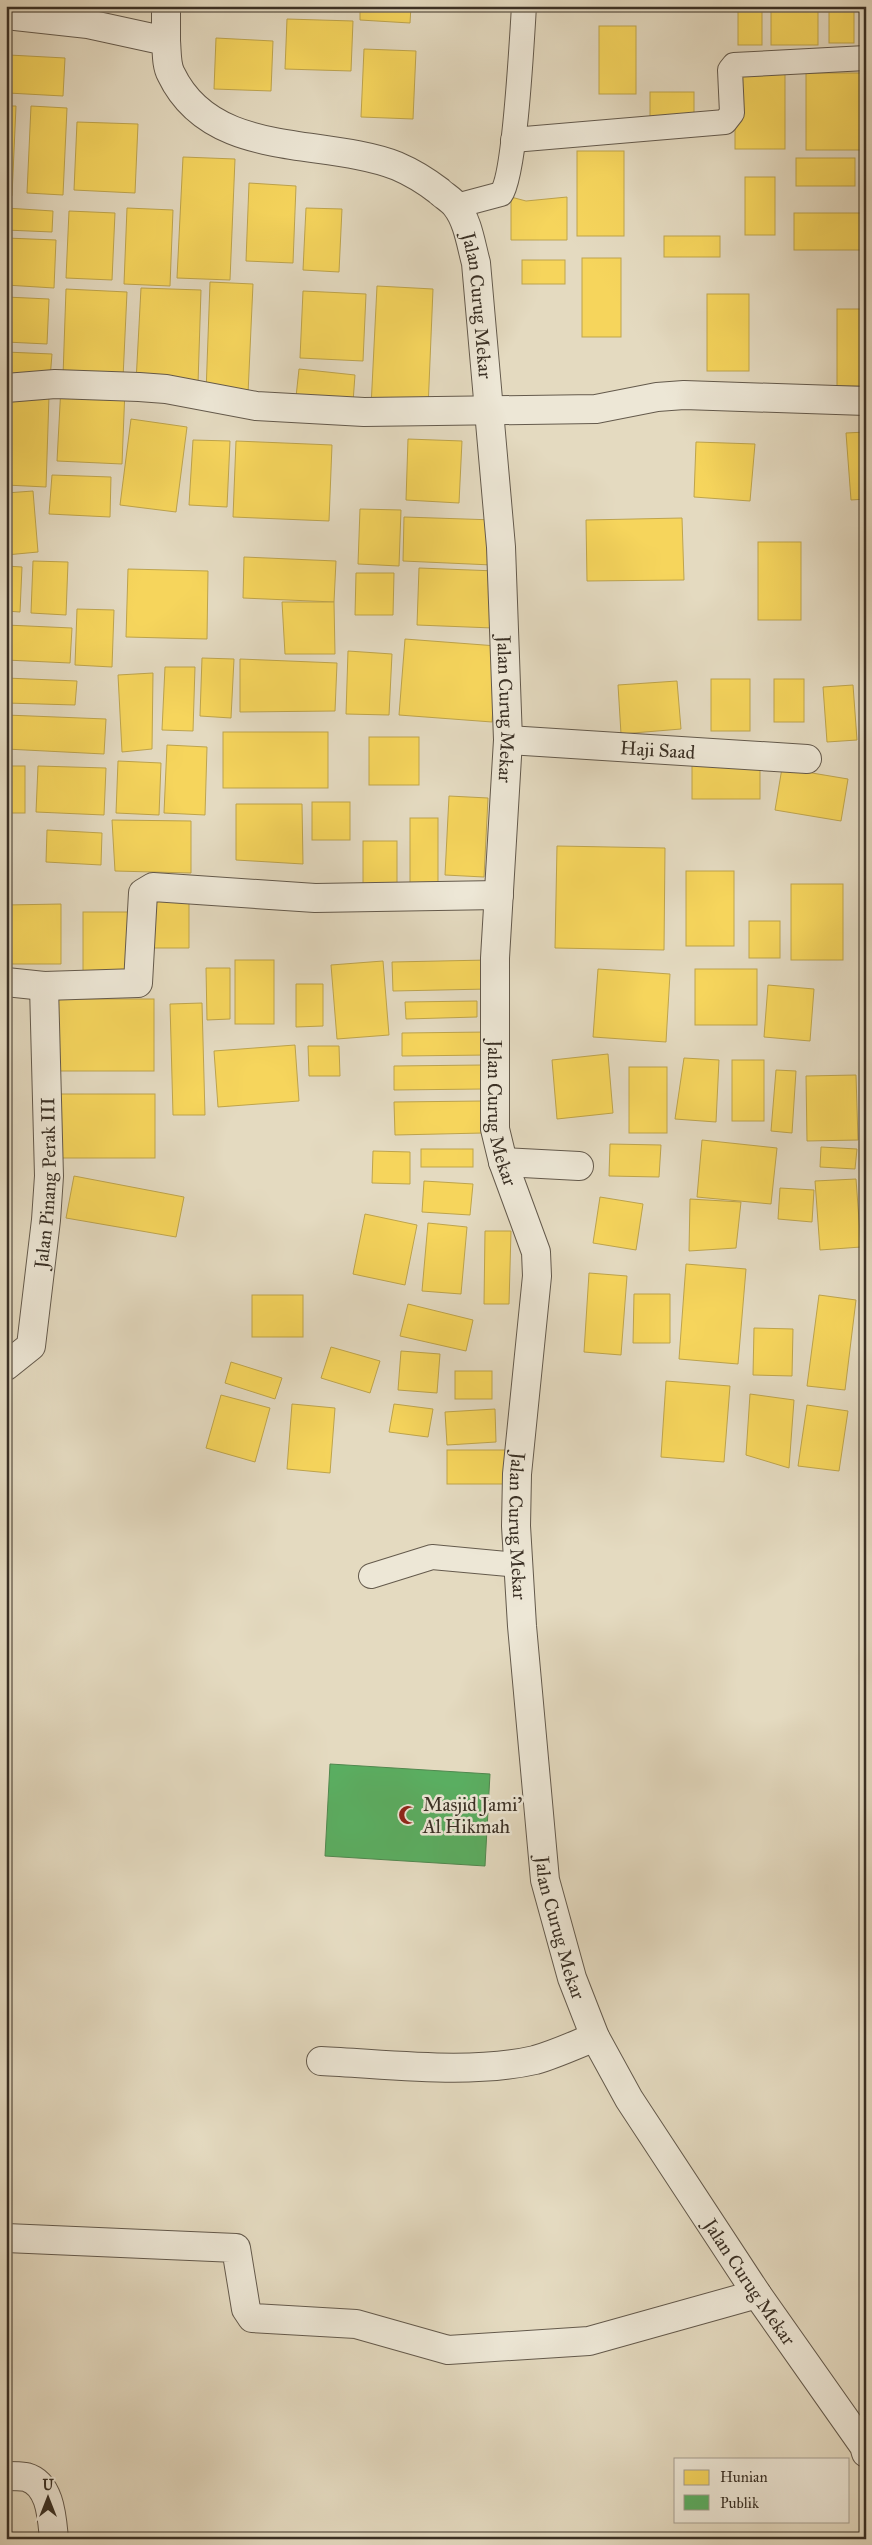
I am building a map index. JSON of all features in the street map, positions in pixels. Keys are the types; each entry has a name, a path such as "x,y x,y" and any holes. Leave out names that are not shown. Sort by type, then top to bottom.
{"street":[{"name":"Jalan Curug Mekar","path":"166,6 166,41 170,73 188,103 216,123 258,140 355,156 396,166 427,182 456,206 466,226 476,263 502,547 508,740 495,958 494,1128 503,1162 536,1252 537,1276 517,1474 518,1565 545,1880 572,1978 595,2037 629,2099 757,2294 864,2446 866,2452"},
{"path":"6,15 88,24 166,41"},
{"path":"6,388 55,384 139,386 166,389 256,406 317,411 596,409 656,397 684,395 866,401"},
{"name":"Haji Saad","path":"508,740 807,758"},
{"path":"6,982 44,986 138,983 143,894 153,886 315,898 499,895"},
{"name":"Jalan Pinang Perak III","path":"6,1366 31,1346 46,1220 49,1176 44,986"},
{"path":"503,1162 579,1166"},
{"path":"321,2061 468,2067 501,2065 534,2060 595,2037"},
{"path":"6,2238 233,2247 237,2250 246,2309 252,2318 356,2324 448,2350 589,2341 757,2294"},
{"path":"6,2476 28,2478 40,2488 50,2502 54,2539"}],"lane":[{"path":"456,206 501,194 506,185 513,140 524,6"},
{"path":"513,140 725,122 732,113 730,70 734,64 866,58"},
{"path":"371,1576 432,1557 518,1565"}],"building: Hunian":[{"path":"61,6 104,6 104,9"},
{"path":"360,6 411,6 410,23 360,20"},
{"path":"738,6 762,6 762,45 738,45"},
{"path":"771,6 818,6 818,45 771,45"},
{"path":"829,6 854,6 854,43 829,43"},
{"path":"287,19 353,21 351,71 285,69"},
{"path":"599,26 636,26 636,94 599,94"},
{"path":"216,38 273,41 271,91 214,89"},
{"path":"364,49 416,51 413,119 361,117"},
{"path":"9,55 65,58 63,96 8,93"},
{"path":"735,73 785,73 785,149 735,149"},
{"path":"806,73 866,73 866,150 806,150"},
{"path":"650,92 694,92 694,122 650,122"},
{"path":"6,106 16,106 12,196 6,196"},
{"path":"31,106 67,108 63,195 27,193"},
{"path":"77,122 138,124 135,193 74,190"},
{"path":"577,151 624,151 624,236 577,236"},
{"path":"183,157 235,159 230,280 177,278"},
{"path":"796,158 855,158 855,186 796,186"},
{"path":"745,177 775,177 775,235 745,235"},
{"path":"249,183 296,186 293,263 246,261"},
{"path":"511,197 526,201 567,197 567,240 511,240"},
{"path":"6,208 53,211 52,232 6,230"},
{"path":"127,208 173,210 170,286 124,284"},
{"path":"306,208 342,209 339,272 303,270"},
{"path":"69,211 115,213 112,280 66,278"},
{"path":"794,213 864,213 864,250 794,250"},
{"path":"664,236 720,236 720,257 664,257"},
{"path":"6,238 56,240 54,288 6,285"},
{"path":"582,258 621,258 621,337 582,337"},
{"path":"522,260 565,260 565,284 522,284"},
{"path":"210,282 253,284 248,394 206,393"},
{"path":"377,286 433,289 428,409 371,407"},
{"path":"141,288 201,290 198,384 136,382"},
{"path":"66,289 127,292 123,378 63,376"},
{"path":"303,291 366,294 363,361 300,358"},
{"path":"707,294 749,294 749,371 707,371"},
{"path":"6,297 49,299 47,344 6,342"},
{"path":"837,309 866,309 866,386 837,386"},
{"path":"6,352 52,354 50,379 6,377"},
{"path":"299,369 355,375 353,402 296,397"},
{"path":"61,386 125,389 122,464 57,461"},
{"path":"6,394 49,396 46,487 6,485"},
{"path":"131,419 187,427 176,512 120,505"},
{"path":"866,432 866,499 851,500 846,433"},
{"path":"408,439 462,441 459,503 406,500"},
{"path":"193,440 230,441 227,507 189,505"},
{"path":"236,441 332,445 329,521 233,517"},
{"path":"696,442 755,444 750,501 694,497"},
{"path":"52,475 111,477 110,517 49,514"},
{"path":"33,491 38,552 6,555 6,493"},
{"path":"360,509 401,510 399,566 358,564"},
{"path":"404,517 495,520 492,565 403,561"},
{"path":"682,518 684,580 587,581 586,520"},
{"path":"758,542 801,542 801,620 758,620"},
{"path":"244,557 336,561 334,602 243,598"},
{"path":"33,561 68,562 66,615 31,613"},
{"path":"6,566 22,567 20,612 6,611"},
{"path":"419,568 496,571 493,628 417,625"},
{"path":"128,569 208,571 207,639 126,637"},
{"path":"356,573 394,573 393,615 355,615"},
{"path":"282,602 334,602 335,654 285,654"},
{"path":"77,609 114,610 112,667 75,665"},
{"path":"6,625 72,628 70,663 6,660"},
{"path":"405,639 497,646 492,722 399,715"},
{"path":"348,651 392,654 389,715 346,714"},
{"path":"202,658 234,659 231,718 200,716"},
{"path":"240,659 337,663 335,711 240,712"},
{"path":"165,667 195,667 193,731 162,730"},
{"path":"153,673 152,749 122,752 118,675"},
{"path":"6,678 77,681 75,705 6,703"},
{"path":"711,679 750,679 750,731 711,731"},
{"path":"774,679 804,679 804,722 774,722"},
{"path":"677,681 681,729 621,734 618,685"},
{"path":"853,685 857,740 827,742 823,687"},
{"path":"6,715 106,719 104,754 6,749"},
{"path":"223,732 328,732 328,788 223,788"},
{"path":"369,737 419,737 419,785 369,785"},
{"path":"167,745 207,747 205,815 164,813"},
{"path":"692,760 760,760 760,799 692,799"},
{"path":"118,761 161,763 159,815 116,813"},
{"path":"6,766 25,766 25,813 6,813"},
{"path":"38,766 106,768 104,815 36,812"},
{"path":"782,768 848,779 841,821 775,810"},
{"path":"449,796 488,798 484,877 445,875"},
{"path":"312,802 350,802 350,840 312,840"},
{"path":"236,804 302,804 303,864 236,860"},
{"path":"410,818 438,818 438,886 410,886"},
{"path":"112,820 191,821 191,873 115,871"},
{"path":"47,830 102,833 101,865 46,862"},
{"path":"363,841 397,841 397,890 363,890"},
{"path":"557,846 665,848 664,950 555,948"},
{"path":"686,871 734,871 734,946 686,946"},
{"path":"791,884 843,884 843,960 791,960"},
{"path":"189,897 189,948 146,948 145,898"},
{"path":"61,904 61,964 6,964 6,905"},
{"path":"83,912 132,912 132,973 83,973"},
{"path":"749,921 780,921 780,958 749,958"},
{"path":"235,960 274,960 274,1024 235,1024"},
{"path":"488,960 488,989 393,991 392,962"},
{"path":"383,961 389,1035 337,1039 331,965"},
{"path":"206,968 230,968 230,1019 207,1020"},
{"path":"598,969 670,974 666,1042 593,1037"},
{"path":"695,969 757,969 757,1025 695,1025"},
{"path":"296,984 323,984 323,1026 296,1027"},
{"path":"768,985 814,989 810,1041 764,1037"},
{"path":"57,999 154,999 154,1071 57,1071"},
{"path":"477,1001 477,1017 406,1019 405,1002"},
{"path":"202,1003 205,1115 173,1115 170,1004"},
{"path":"488,1032 488,1055 402,1056 402,1033"},
{"path":"295,1045 299,1101 218,1107 214,1051"},
{"path":"308,1046 339,1046 340,1076 309,1076"},
{"path":"608,1054 613,1113 557,1119 552,1060"},
{"path":"684,1058 719,1060 716,1122 675,1119"},
{"path":"732,1060 764,1060 764,1121 732,1121"},
{"path":"483,1065 483,1089 394,1090 394,1066"},
{"path":"629,1067 667,1067 667,1133 629,1133"},
{"path":"776,1070 796,1071 792,1133 771,1131"},
{"path":"856,1075 858,1140 807,1141 806,1076"},
{"path":"54,1094 155,1094 155,1158 54,1158"},
{"path":"483,1101 483,1133 395,1135 394,1102"},
{"path":"702,1140 777,1148 771,1204 697,1197"},
{"path":"610,1144 661,1145 659,1177 609,1176"},
{"path":"821,1147 857,1149 855,1169 820,1167"},
{"path":"421,1149 473,1149 473,1167 421,1167"},
{"path":"373,1151 410,1152 410,1184 372,1183"},
{"path":"74,1176 184,1197 176,1237 66,1218"},
{"path":"856,1179 861,1247 820,1250 815,1181"},
{"path":"424,1181 473,1184 470,1215 422,1212"},
{"path":"780,1188 814,1190 812,1222 778,1219"},
{"path":"600,1197 643,1204 636,1250 593,1243"},
{"path":"690,1199 741,1202 736,1248 689,1251"},
{"path":"365,1214 417,1225 405,1285 353,1274"},
{"path":"428,1223 467,1227 461,1294 422,1291"},
{"path":"485,1231 511,1231 509,1304 484,1304"},
{"path":"686,1264 746,1269 738,1364 679,1359"},
{"path":"589,1273 627,1276 621,1355 584,1352"},
{"path":"634,1294 670,1294 670,1343 633,1343"},
{"path":"252,1295 303,1295 303,1337 252,1337"},
{"path":"819,1295 856,1300 845,1390 807,1386"},
{"path":"408,1304 473,1320 466,1351 400,1336"},
{"path":"754,1328 793,1329 792,1376 753,1375"},
{"path":"331,1347 380,1361 370,1393 321,1378"},
{"path":"401,1351 440,1354 437,1393 398,1390"},
{"path":"231,1362 282,1378 275,1399 225,1383"},
{"path":"455,1371 492,1371 492,1399 455,1399"},
{"path":"666,1381 730,1386 724,1462 661,1457"},
{"path":"750,1394 794,1400 789,1468 746,1455"},
{"path":"221,1395 270,1408 255,1462 206,1448"},
{"path":"292,1404 335,1408 330,1473 287,1469"},
{"path":"394,1404 433,1409 428,1437 389,1432"},
{"path":"807,1405 848,1411 839,1471 798,1466"},
{"path":"495,1409 496,1442 447,1445 445,1412"},
{"path":"447,1450 508,1450 508,1484 447,1484"}],"building: Publik":[{"name":"Masjid Jami' Al Hikmah","path":"330,1764 490,1774 485,1866 325,1856"}],"place":[{"name":"Masjid Jami' Al Hikmah","path":"408,1815"}]}
